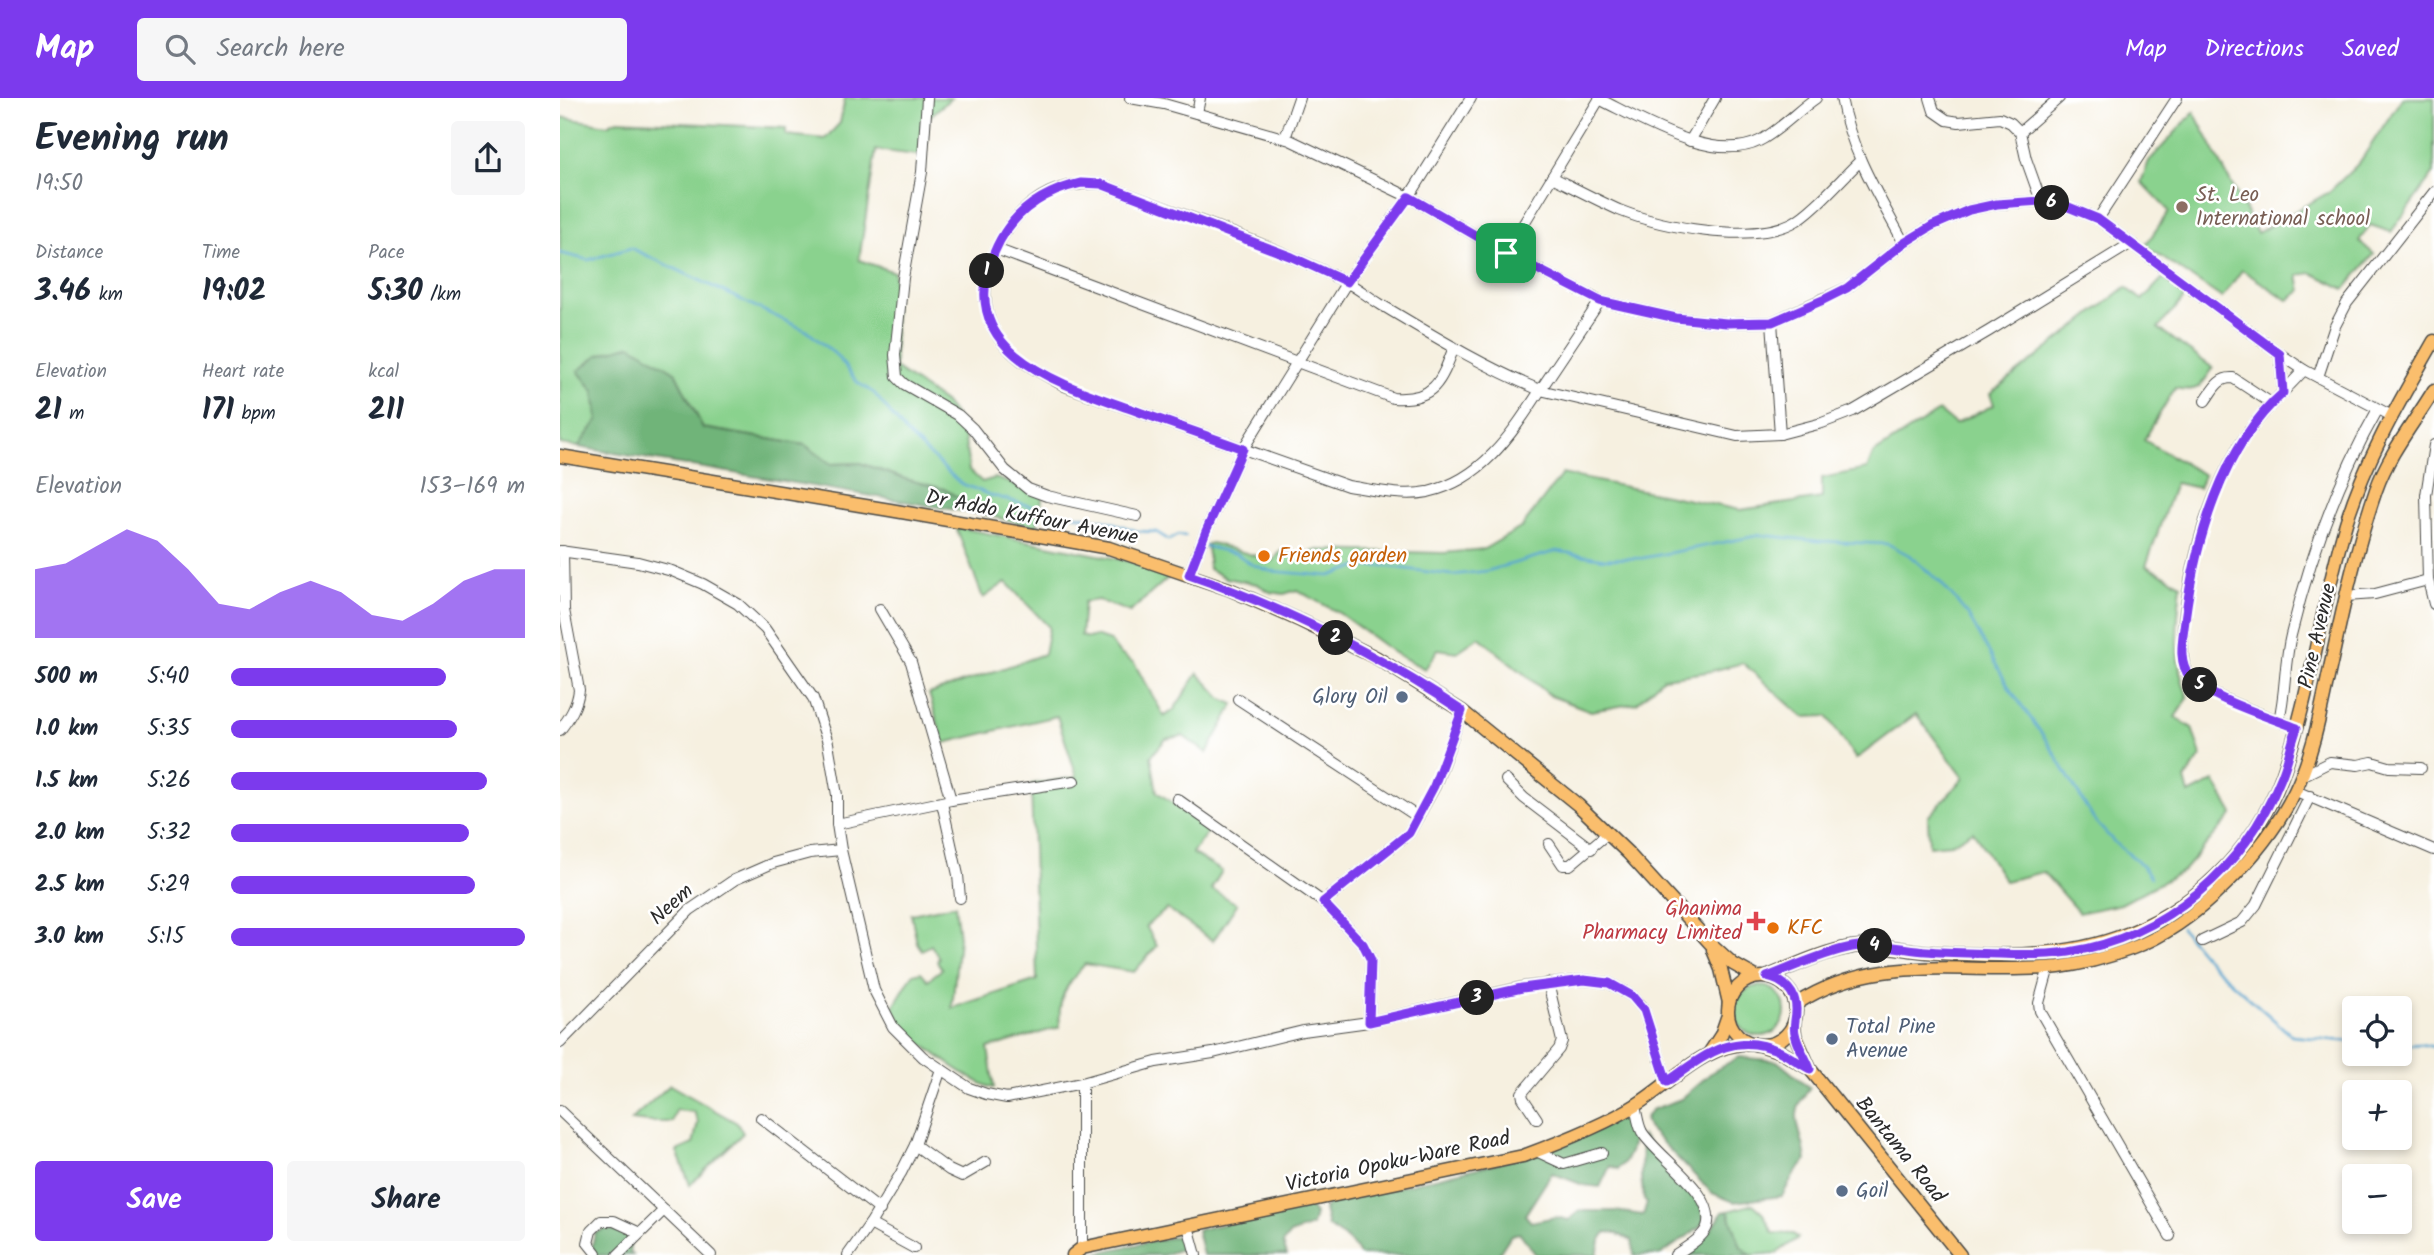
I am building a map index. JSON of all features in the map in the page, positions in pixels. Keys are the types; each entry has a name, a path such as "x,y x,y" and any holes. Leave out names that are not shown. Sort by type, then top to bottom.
{"main road":[{"path":"1710,1052 1721,1035 1733,993 1741,984 1852,947 1876,946 1952,953 2046,954 2082,948 2155,923 2195,896 2232,859 2261,818 2281,778 2297,728 2345,525 2361,478 2434,341"},
{"name":"Pine Avenue","path":"1796,1004 1828,986 1887,970 2049,967 2079,963 2154,939 2185,920 2215,895 2254,855 2277,825 2296,791 2315,736 2356,556 2381,478 2391,456 2434,390"},
{"name":"Dr Addo Kuffour Avenue","path":"560,456 1109,548 1240,594 1356,648 1419,683 1462,711 1608,833 1710,943 1733,964 1762,977"},
{"path":"1710,943 1721,969 1731,1025 1737,1034 1781,1052 1810,1069"},
{"path":"1762,977 1778,980 1788,988 1796,1004 1795,1035 1810,1069"},
{"path":"1710,1052 1728,1045 1779,1041 1788,1034 1794,1024"},
{"name":"Victoria Opoku-Ware Road","path":"1078,1252 1188,1226 1523,1156 1635,1106 1710,1052"},
{"name":"Bantama Road","path":"1810,1069 1956,1253"}],"street":[{"path":"928,98 922,172 903,278 895,355 897,377 904,384 958,415 973,429 1005,470 1028,489 1047,496 1138,516"},
{"path":"1130,98 1164,104 1285,138 1409,197 1506,253 1600,301 1676,318 1726,323 1772,322 1847,288 1904,243 1932,226 1969,210 1997,204 2041,201 2066,206 2098,219 2304,370 2392,416"},
{"path":"1197,113 1200,98"},
{"path":"1285,138 1299,98"},
{"path":"1189,575 1243,449 1347,282 1409,197 1471,98"},
{"path":"1506,253 1600,98 1690,141 1729,146 1762,139 1815,98"},
{"path":"1690,141 1714,98"},
{"path":"1841,98 1846,124 1859,162 1904,243"},
{"path":"1930,98 1934,111 1947,120 1970,122 2000,118 2011,123 2020,132 2026,159 2041,201"},
{"path":"2020,132 2059,98"},
{"path":"2098,219 2177,98"},
{"path":"1552,177 1621,210 1650,219 1727,232 1762,231 1793,223 1859,162"},
{"path":"1600,301 1540,390 1520,424 1497,451 1461,481 1427,492 1395,493 1348,486 1065,386 1030,367 1010,352 994,330 985,303 987,270 996,248 1017,217 1036,200 1057,189 1081,183 1101,184 1292,257 1347,282 1368,298 1454,347 1517,381 1540,390 1737,436 1780,434 1822,423 1853,411 2130,244"},
{"path":"2318,377 2335,326 2347,303 2434,192"},
{"path":"996,248 1393,398 1410,399 1424,395 1436,386 1444,374 1454,347"},
{"path":"1772,322 1780,434"},
{"path":"2280,354 2283,393"},
{"path":"2297,728 2228,700 2190,678 2184,666 2182,649 2190,580 2206,519 2239,447 2271,403 2304,370"},
{"path":"2205,401 2221,379 2233,378 2271,403"},
{"path":"2279,720 2290,638 2302,593 2330,510 2378,409"},
{"path":"2434,445 2428,580 2434,604"},
{"path":"560,730 571,717 578,701 579,690 564,610 561,551 638,562 672,571 703,584 738,604 765,629 813,698 828,743 837,795 837,824 841,850 874,990 893,1027 923,1057 969,1088 986,1094 1007,1098 1082,1083 1156,1062 1213,1054 1303,1031 1369,1022 1548,984 1584,980 1609,983 1632,996 1644,1010 1667,1082"},
{"path":"2346,596 2375,594 2428,580"},
{"path":"880,609 911,662 946,802 960,898"},
{"path":"1238,699 1418,817"},
{"path":"1323,902 1409,833 1434,786 1462,711"},
{"path":"2302,776 2330,762 2358,765 2372,762 2389,767 2421,768"},
{"path":"1506,780 1524,798 1591,849"},
{"path":"837,824 946,802 1074,781"},
{"path":"2296,791 2434,850"},
{"path":"2202,941 2247,918 2256,905 2309,796"},
{"path":"1177,799 1323,902 1363,944 1371,960 1369,1022"},
{"path":"1549,844 1563,864 1570,865 1608,833"},
{"name":"Neem","path":"560,1043 690,911 734,880 773,863 810,853 841,850"},
{"path":"2049,967 2039,1003 2040,1010 2170,1236"},
{"path":"1537,1119 1522,1093 1559,1049 1562,1041 1548,984"},
{"path":"848,1255 880,1210 915,1145 941,1069"},
{"path":"1078,1252 1082,1083"},
{"path":"1635,1106 1641,1131 1703,1199 1708,1213 1706,1228 1700,1237 1675,1255"},
{"path":"560,1111 711,1255"},
{"path":"761,1118 880,1210"},
{"path":"915,1145 962,1176 986,1162"},
{"path":"1536,1151 1567,1164 1602,1153"},
{"path":"618,1255 664,1210"},
{"path":"596,1253 588,1243 591,1231 601,1221 614,1221 640,1233"},
{"path":"870,1224 914,1248"},
{"path":"1188,1226 1196,1255"}],"green space":[{"path":"845,98 951,98 929,117 924,156 876,150 859,260 894,272 895,368 944,402 963,426 969,470 982,482 995,478 1043,494 1037,527 986,515 944,489 860,463 831,464 805,445 703,428 675,372 578,371 594,391 598,420 578,447 560,444 560,117 607,125 617,120 786,128 786,135 825,139 840,123"},
{"path":"2402,98 2434,98 2434,173 2391,232 2370,225 2359,241 2374,254 2345,289 2312,273 2298,275 2301,291 2288,300 2242,270 2222,298 2145,246 2169,211 2141,182 2149,161 2194,112 2257,233 2329,192 2359,163"},
{"path":"2163,278 2187,295 2158,328 2213,368 2198,387 2189,390 2175,388 2144,440 2204,475 2199,488 2175,483 2146,566 2181,584 2177,628 2178,655 2188,698 2175,717 2192,728 2201,756 2185,779 2189,794 2214,781 2233,814 2183,871 2121,904 2079,913 2043,872 2005,881 1973,831 1951,844 1929,846 1928,817 1964,778 1916,714 1856,759 1827,716 1803,717 1743,663 1707,672 1663,678 1637,703 1591,711 1551,696 1479,637 1457,652 1438,649 1425,669 1394,653 1339,613 1297,590 1284,594 1270,592 1257,584 1226,578 1209,569 1207,544 1212,543 1273,561 1281,551 1298,556 1318,550 1444,553 1484,549 1522,527 1562,474 1740,510 1822,498 1822,478 1867,469 1873,454 1939,411 1955,424 1994,405 1990,394 2126,287 2142,300"},
{"path":"631,345 675,372 703,428 805,445 831,464 860,463 944,489 986,515 578,447 598,420 594,391 578,371 598,355"},
{"path":"956,527 1133,562 1169,577 1130,612 1098,600 1084,602 1081,636 1095,636 1110,641 1119,653 1134,663 1164,716 1173,711 1198,673 1222,699 1234,704 1207,753 1183,736 1166,739 1151,756 1157,792 1210,829 1192,853 1222,871 1211,889 1237,904 1213,941 1167,909 1146,926 1157,946 1134,972 1085,964 1064,993 1060,1008 1060,1027 988,1048 994,1088 960,1071 932,1052 903,1026 893,1007 913,974 921,972 928,980 942,969 931,945 922,950 917,943 911,914 955,905 959,938 952,1008 1037,980 1031,784 1077,777 1057,716 944,743 929,694 1044,654 1049,627 1006,582 983,598"},
{"path":"1760,986 1778,993 1785,1011 1778,1029 1760,1036 1742,1029 1735,1011 1742,993"},
{"path":"1739,1057 1777,1061 1810,1088 1798,1107 1797,1115 1806,1161 1795,1173 1782,1196 1734,1202 1712,1193 1648,1128 1645,1119 1651,1110 1681,1099 1712,1072"},
{"path":"670,1085 737,1123 743,1133 690,1185 677,1151 693,1144 698,1122 694,1112 676,1110 672,1122 631,1120"},
{"path":"1626,1116 1633,1137 1630,1151 1618,1169 1610,1166 1600,1187 1583,1185 1552,1173 1525,1215 1531,1222 1555,1217 1569,1220 1579,1211 1615,1211 1643,1215 1647,1203 1644,1200 1641,1178 1642,1136 1701,1201 1704,1221 1699,1228 1660,1255 1634,1255 1632,1240 1606,1232 1600,1241 1597,1255 1536,1255 1520,1233 1511,1235 1498,1255 1359,1255 1346,1238 1328,1227 1324,1209 1328,1204 1547,1151"},
{"path":"1753,1204 1762,1212 1773,1233 1793,1234 1798,1238 1777,1253 1751,1255 1741,1247 1728,1211"},
{"path":"1308,1205 1315,1214 1312,1226 1290,1234 1283,1243 1287,1255 1203,1255 1197,1230"},
{"path":"1728,1211 1741,1247 1751,1255 1680,1255 1710,1231 1722,1212"},
{"path":"605,1229 621,1231 630,1237 630,1252 633,1255 595,1255 592,1246 595,1233"},
{"path":"1178,1236 1185,1248 1163,1255 1087,1255"}],"waterway":[{"path":"560,253 588,260 631,248 807,331 836,355 858,383 874,393 907,434 960,483 990,495 1056,513"},
{"path":"1069,514 1105,520 1137,531 1156,532 1169,540 1178,535 1185,536"},
{"path":"1204,546 1237,554 1251,564 1270,571 1330,576 1356,567 1383,566 1452,575 1487,571 1557,551 1605,559 1643,558 1761,535 1888,544 1909,555 1941,583 1968,615 2010,689 2049,744 2094,820 2116,844 2137,860 2151,877"},
{"path":"2181,928 2211,964 2292,1036 2342,1041"},
{"path":"2412,1045 2434,1047"}],"place":[{"name":"St. Leo International school","path":"2182,207"},
{"name":"Friends garden","path":"1264,556"},
{"name":"Glory Oil","path":"1402,697"},
{"name":"Ghanima Pharmacy Limited","path":"1756,921"},
{"name":"KFC","path":"1773,928"},
{"name":"Total Pine Avenue","path":"1832,1039"},
{"name":"Goil","path":"1842,1191"}],"route":[{"path":"1081,183 1101,184 1292,257 1347,282 1409,197 1506,253 1600,301 1676,318 1726,323 1772,322 1847,288 1904,243 1932,226 1969,210 1997,204 2041,201 2066,206 2098,219 2280,354 2283,393 2271,403 2239,447 2206,519 2190,580 2182,649 2184,666 2190,678 2204,688 2297,728 2281,778 2261,818 2221,872 2195,896 2155,923 2071,951 2003,954 1876,946 1852,947 1767,977 1783,984 1794,998 1795,1035 1810,1069 1781,1052 1762,1045 1735,1044 1710,1052 1667,1082 1644,1010 1632,996 1609,983 1584,980 1522,988 1369,1022 1371,960 1363,944 1323,902 1409,833 1434,786 1462,711 1377,658 1275,609 1189,575 1243,449 1065,386 1030,367 1010,352 994,330 985,303 987,270 996,248 1017,217 1036,200 1057,189 1081,183"}]}
